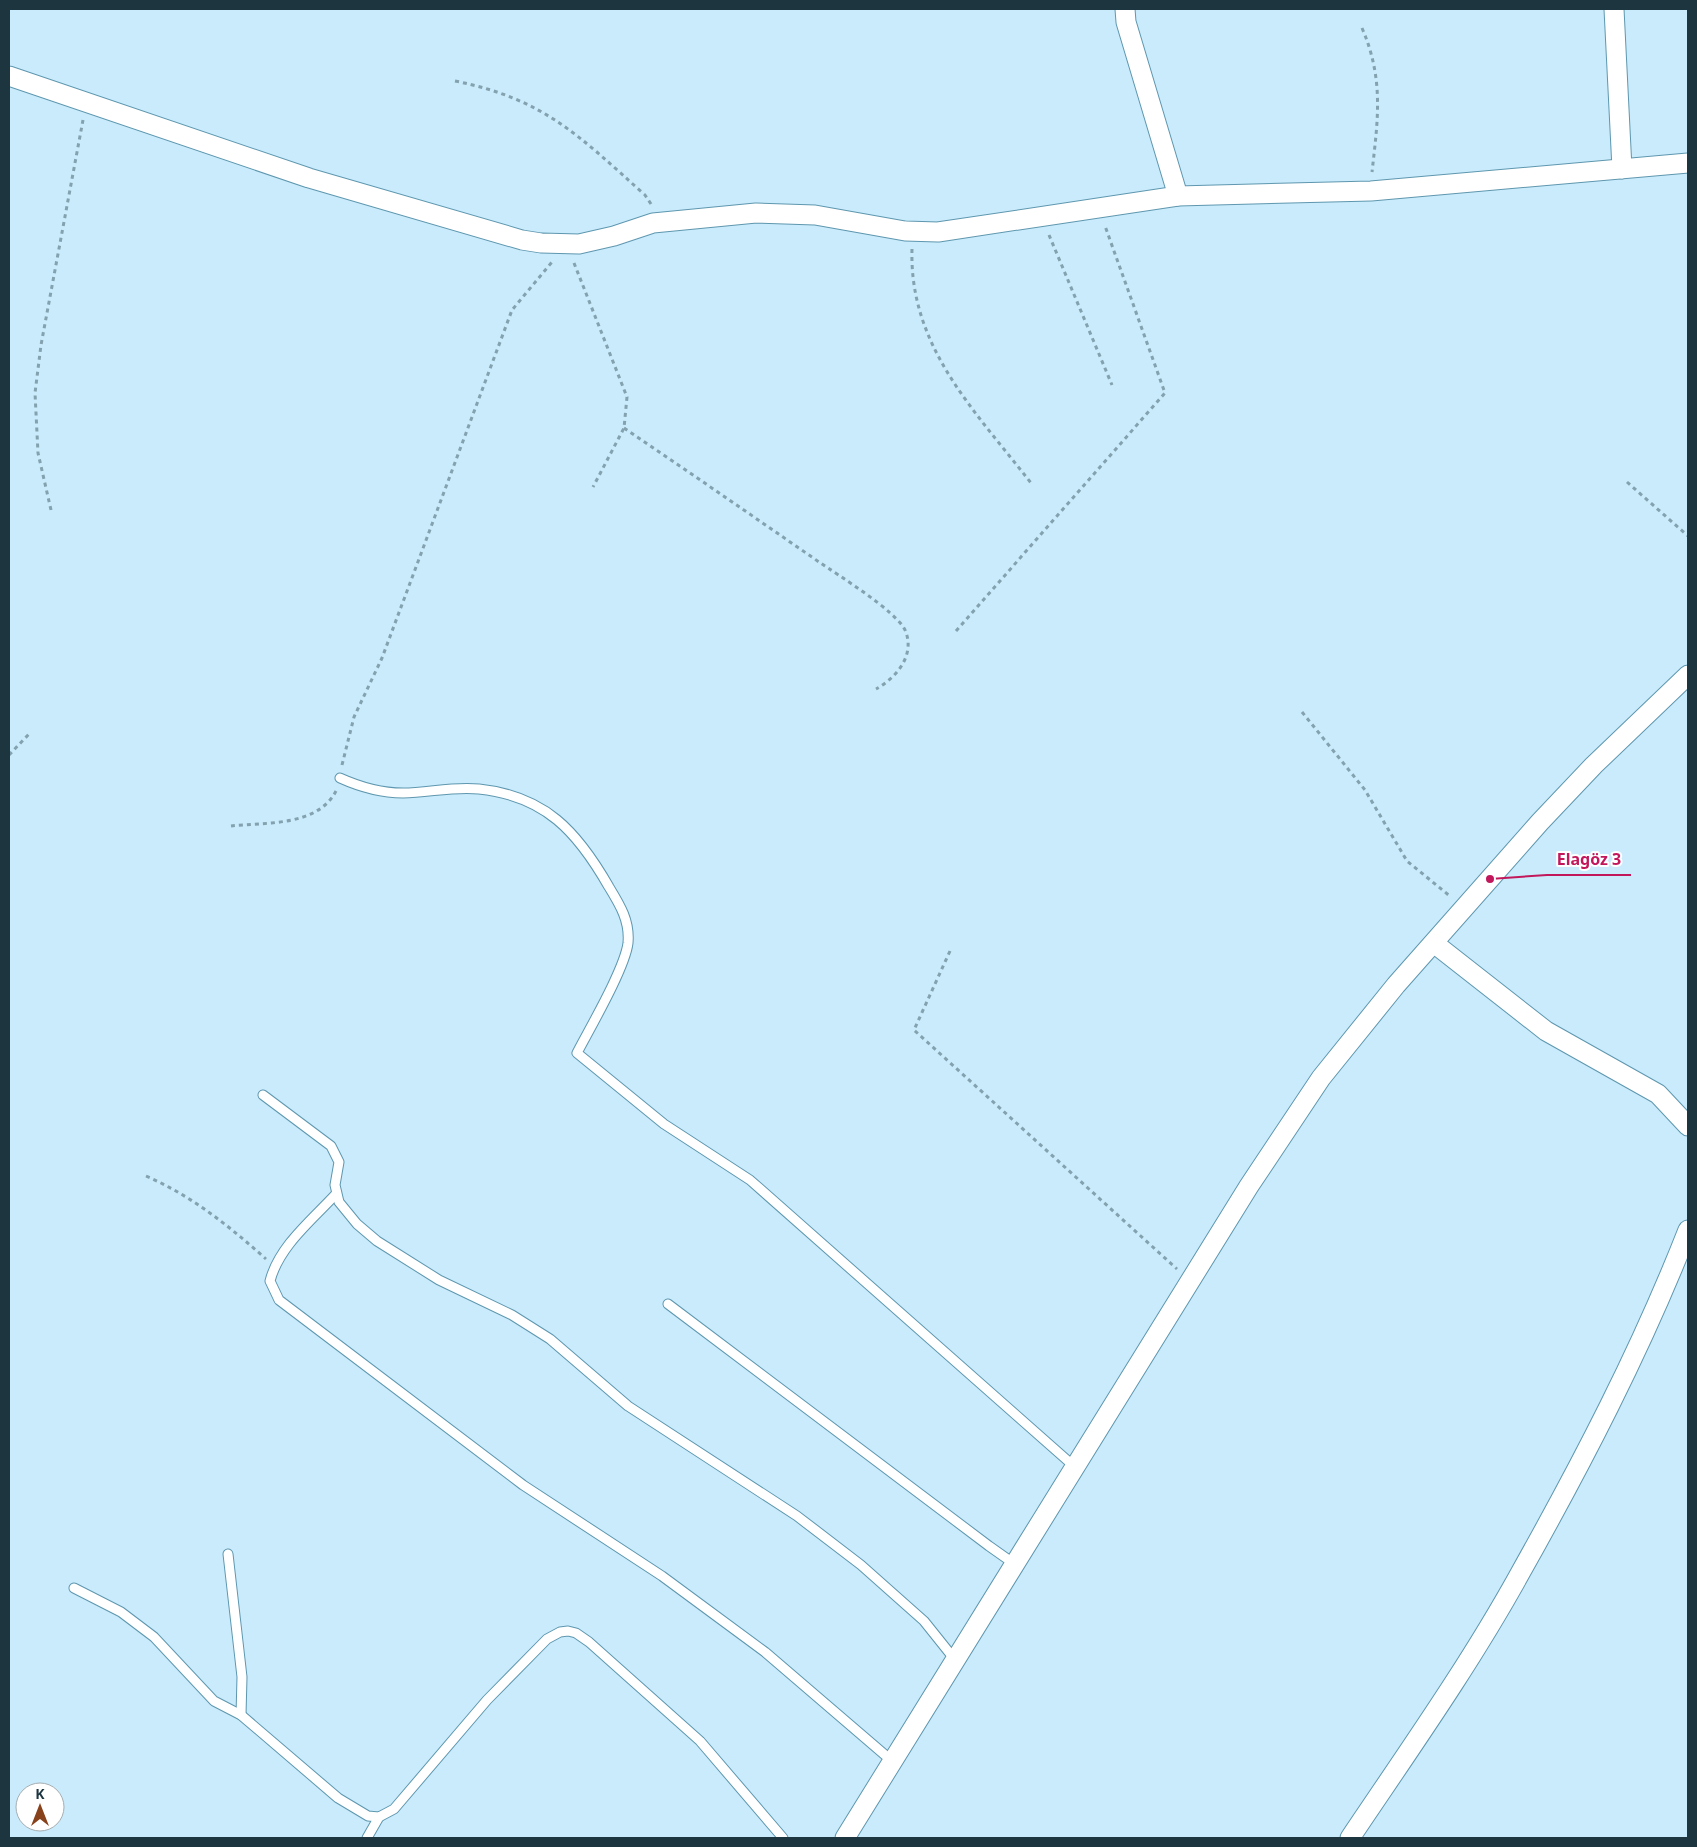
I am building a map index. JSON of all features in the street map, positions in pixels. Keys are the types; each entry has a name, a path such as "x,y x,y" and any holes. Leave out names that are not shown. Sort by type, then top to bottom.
{"street":[{"path":"1125,9 1126,22 1178,196"},
{"path":"1614,9 1622,169"},
{"path":"9,76 309,178 522,240 567,244 597,241 662,222 728,215 785,213 846,219 914,231 955,230 1178,196 1370,191 1688,163"},
{"path":"845,1838 1016,1565 1190,1281 1284,1131 1321,1078 1396,985 1435,944 1540,822 1594,765 1688,675"},
{"path":"1435,944 1546,1031 1658,1094 1688,1126"},
{"path":"1350,1838 1438,1708 1518,1578 1634,1357 1688,1230"}],"lane":[{"path":"340,778 384,792 403,793 459,788 509,794 544,810 574,836 591,854 621,907 628,933 624,958 577,1053 664,1124 750,1180 1076,1468"},
{"path":"263,1094 331,1146 339,1162 336,1194 344,1209 377,1241 439,1280 512,1315 550,1339 628,1406 797,1516 861,1565 924,1621 956,1661"},
{"path":"336,1194 295,1237 274,1265 270,1281 279,1300 523,1485 662,1576 765,1652 892,1761"},
{"path":"668,1304 988,1546 1016,1565"},
{"path":"228,1554 242,1677 241,1715"},
{"path":"74,1588 120,1612 154,1637 214,1701 241,1715 338,1798 360,1812 379,1817"},
{"path":"367,1838 379,1817 394,1810 487,1700 547,1639 560,1632 568,1631 583,1636 700,1741 783,1838"}],"path":[{"path":"1362,28 1373,57 1379,89 1370,191"},
{"path":"455,82 506,94 552,116 571,129 645,195 662,222"},
{"path":"52,510 38,453 35,423 37,369 86,102"},
{"path":"956,631 1165,393 1098,208"},
{"path":"1042,216 1112,385"},
{"path":"914,231 912,272 915,292 926,333 935,353 958,389 1031,483"},
{"path":"231,826 303,818 312,815 327,804 333,796 340,778 344,752 354,717 382,658 512,310 567,244 624,385 628,409 624,428 593,487"},
{"path":"624,428 853,585 898,621 908,638 906,656 896,675 876,689"},
{"path":"1626,482 1688,536"},
{"path":"1302,712 1365,790 1407,861 1465,908"},
{"path":"9,754 29,734"},
{"path":"950,950 914,1030 1190,1281"},
{"path":"146,1176 173,1188 196,1203 237,1232 274,1265"}],"place":[{"name":"Elagöz 3","path":"1490,879"}]}
